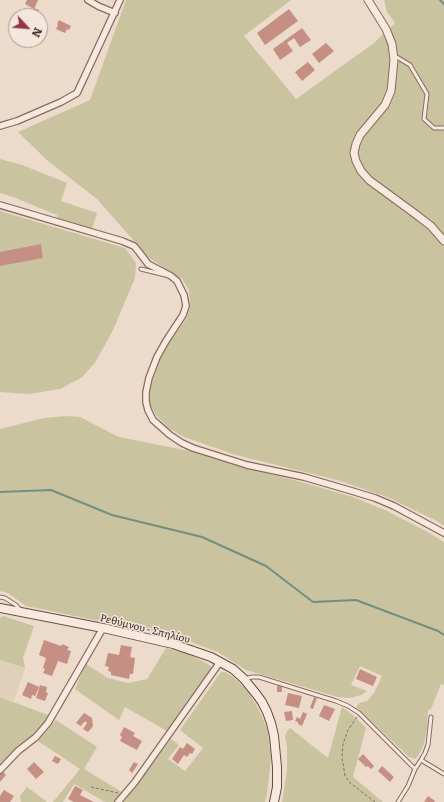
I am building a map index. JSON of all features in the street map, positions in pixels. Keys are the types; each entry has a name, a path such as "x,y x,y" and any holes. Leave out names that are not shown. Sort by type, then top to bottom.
{"main road":[{"name":"Ρεθύμνου - Σπηλίου","path":"0,608 103,628 173,644 211,657 233,669 244,679 262,702 267,712 274,736 277,767 277,787 274,802"}],"street":[{"path":"88,0 114,13"},
{"path":"0,126 17,121 61,102 77,93 120,0"},
{"path":"368,0 386,29 392,44 394,60 391,91 385,105 360,135 354,153 356,161 361,171 369,180 431,226 444,241"},
{"path":"0,205 122,241 134,246 148,264 171,276 177,281 184,295 186,306 183,315 166,341 158,357 149,378 146,392 146,402 153,420 170,435 193,448 247,465 304,477 375,498 394,506 444,533"},
{"path":"0,770 18,751 36,737 48,723 103,628"},
{"path":"118,802 135,782 220,662"}],"lane":[{"path":"394,55 410,65 427,94 424,119 434,128 444,128"},
{"path":"141,269 171,276"},
{"path":"0,597 5,598 16,605 22,612"},
{"path":"244,679 259,677 342,703 354,709 414,769"},
{"path":"398,802 408,786 414,769 425,753 428,745 431,717"},
{"path":"421,760 444,774"}],"path":[{"path":"359,714 348,730 342,744 342,757 345,776 350,783 375,802"},
{"path":"91,787 124,795"}],"shaded area":[{"path":"126,0 291,0 244,36 296,99 374,43 395,23 387,12 384,0 444,0 444,526 437,521 387,497 337,480 236,455 184,437 167,427 151,407 149,395 160,360 170,342 187,318 190,307 189,290 182,279 149,258 97,199 48,161 18,132 90,100"},
{"path":"0,159 22,165 67,183 61,201 97,213 92,229 57,218 57,215 0,193"},
{"path":"0,211 125,248 136,263 135,278 113,330 95,363 81,378 60,389 29,394 0,392"},
{"path":"66,416 80,417 119,437 194,452 244,468 294,480 353,497 387,511 444,542 444,685 441,684 431,709 428,710 427,729 424,744 419,755 415,759 409,757 356,707 359,703 367,701 374,693 382,676 360,666 351,685 367,691 361,695 350,698 338,697 246,670 218,652 177,637 26,606 8,593 0,591 0,429 44,418"},
{"path":"3,616 34,626 23,658 25,668 0,660 0,618"},
{"path":"166,648 188,654 208,664 212,668 167,731 125,707 119,720 75,689 86,664 108,678 128,683 147,679"},
{"path":"0,660 25,668 14,701 0,697"},
{"path":"221,672 225,672 233,677 247,690 258,708 268,730 271,759 265,802 124,802 171,739 179,745 168,759 185,771 203,748 180,730"},
{"path":"0,697 48,715 44,723 0,764"},
{"path":"342,707 353,715 366,728 353,777 383,802 282,802 287,770 287,747 285,737 287,731 290,728 328,758"},
{"path":"56,720 97,747 84,769 122,792 114,802 105,802 74,784 63,802 53,802 80,769 38,741"},
{"path":"27,787 47,802 21,802 20,796"}],"building":[{"path":"27,0 38,0 34,8 25,4"},
{"path":"289,9 298,21 265,45 257,33"},
{"path":"59,20 71,26 65,33 56,29"},
{"path":"302,28 311,40 300,47 294,38 287,43 293,51 280,60 273,49"},
{"path":"326,43 334,51 319,63 312,54"},
{"path":"308,62 315,70 302,81 295,72"},
{"path":"41,244 43,258 0,266 0,252"},
{"path":"44,640 61,646 62,644 69,647 67,650 71,651 67,664 58,661 52,676 43,673 46,658 39,655"},
{"path":"121,645 132,647 130,657 135,658 133,674 130,674 129,679 111,675 111,672 108,671 109,667 105,666 108,653 119,655"},
{"path":"360,669 377,677 373,686 356,679"},
{"path":"28,682 39,687 35,696 32,695 31,699 22,695"},
{"path":"40,685 47,687 46,692 48,693 45,701 36,698"},
{"path":"277,686 282,686 282,692 277,692"},
{"path":"288,693 302,696 299,708 285,705"},
{"path":"314,697 317,698 313,709 310,708"},
{"path":"324,705 335,709 329,721 319,716"},
{"path":"292,711 293,720 286,721 284,712"},
{"path":"303,712 307,714 302,726 295,721 297,717 300,719"},
{"path":"84,713 92,718 93,726 88,732 83,729 87,723 85,721 81,726 76,723"},
{"path":"124,727 135,733 133,736 142,741 137,750 120,741 122,737 120,735"},
{"path":"187,743 195,749 192,754 190,753 187,757 184,755 178,764 172,759 180,747 183,749"},
{"path":"363,754 374,766 371,769 368,766 366,767 358,759"},
{"path":"55,756 61,759 58,764 52,761"},
{"path":"34,762 44,772 36,779 27,769"},
{"path":"134,762 138,764 132,773 129,770"},
{"path":"382,766 394,777 390,782 378,771"},
{"path":"2,771 6,775 0,782 0,773"},
{"path":"75,786 83,790 80,795 94,802 74,802 68,799"},
{"path":"4,790 14,796 10,802 0,802 0,796"},
{"path":"428,796 435,801 424,802"}],"waterway":[{"path":"440,0 444,4"},
{"path":"0,492 51,490 112,515 202,537 266,566 313,602 356,600 438,631 444,635"}]}
